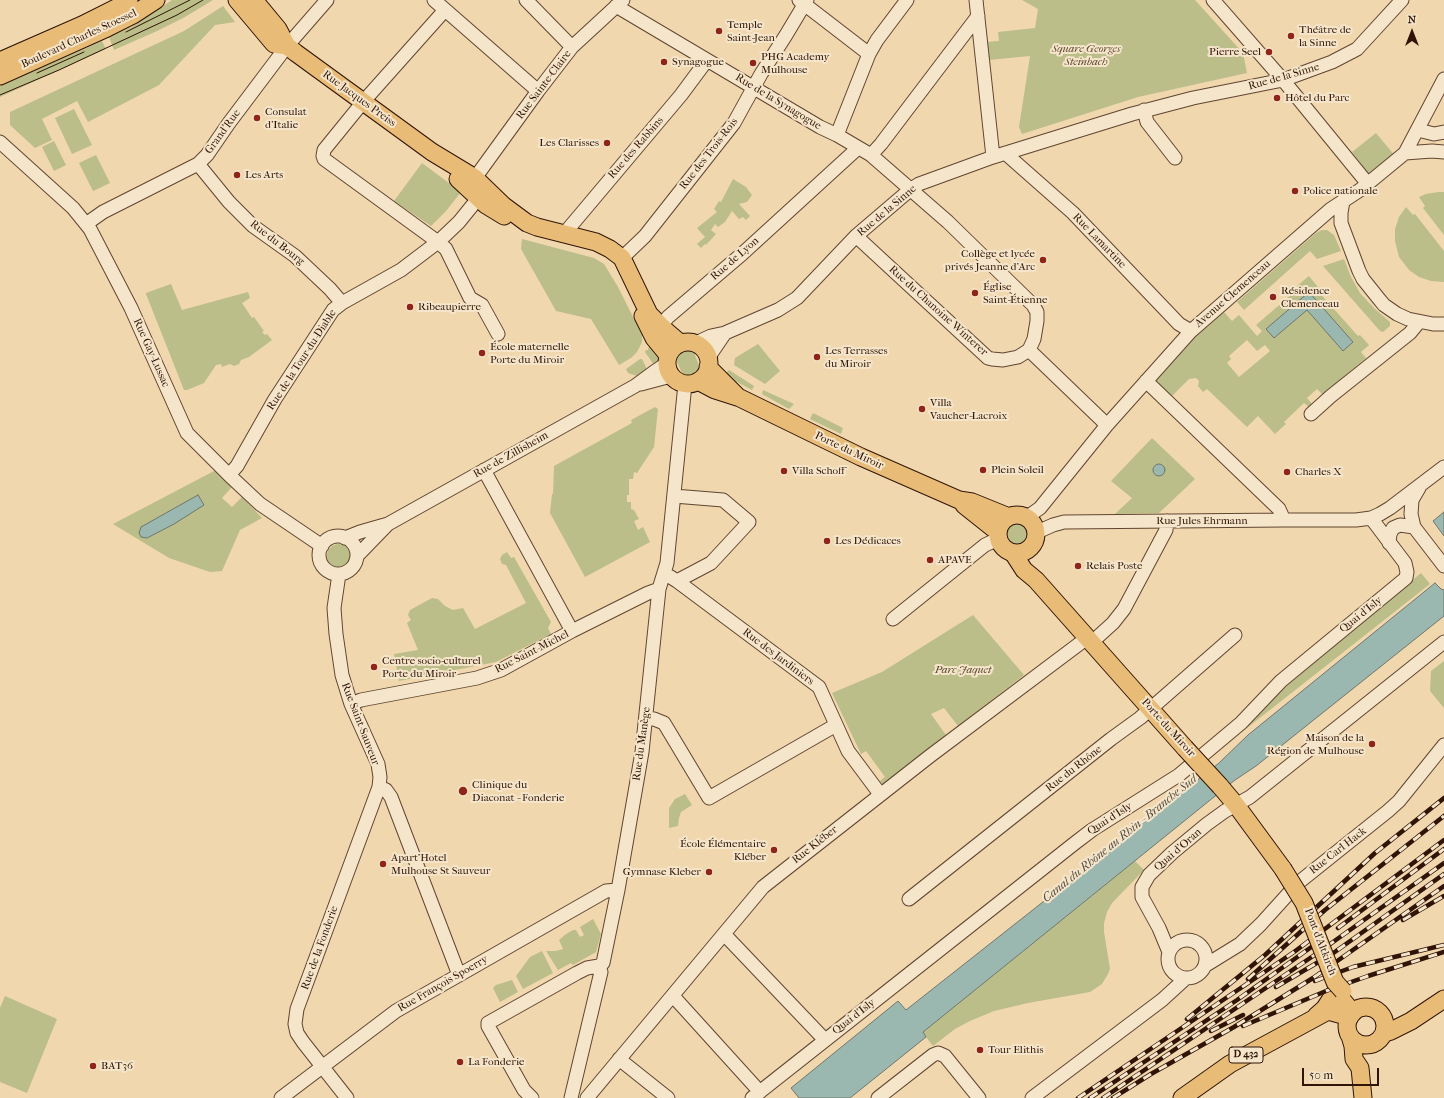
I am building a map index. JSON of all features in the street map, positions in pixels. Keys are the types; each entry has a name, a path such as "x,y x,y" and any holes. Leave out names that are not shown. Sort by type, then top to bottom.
{"main road":[{"name":"Boulevard Charles Stoessel","path":"0,61 82,25 120,6 128,0"},
{"name":"Boulevard Charles Stoessel","path":"0,76 107,28 133,15 156,0"},
{"name":"Rue Jacques Preiss","path":"237,0 274,44 288,46"},
{"name":"Rue Jacques Preiss","path":"254,0 278,29 288,46 527,223 596,242 610,249 622,258 649,314 661,326 688,343"},
{"name":"Rue Jacques Preiss","path":"432,152 441,165 458,178 467,182 471,181 480,188 486,205 530,233 597,252 609,260 627,284 654,338 678,372"},
{"name":"Rue Jacques Preiss","path":"530,233 561,238 564,234"},
{"path":"688,343 673,347 678,372 703,377 708,362"},
{"name":"Porte du Miroir","path":"688,343 706,352 708,362 740,398"},
{"name":"Porte du Miroir","path":"678,372 715,390 740,398 861,457 959,500 972,502 1009,517"},
{"name":"Porte du Miroir","path":"959,500 998,535"},
{"path":"1034,539 1028,549 1023,552 1013,553 1004,548 998,535 1000,526 1009,517 1021,516 1031,522 1034,539 1032,555 1036,580"},
{"name":"Porte du Miroir","path":"1013,553 1024,570 1036,580 1233,802 1283,869 1304,903"},
{"name":"Pont d'Altkirch","path":"1304,903 1338,989"},
{"path":"1314,1018 1325,1008 1338,989"},
{"path":"1338,989 1354,1021 1359,1043 1371,1044"},
{"path":"1384,1033 1401,1027 1444,999"},
{"path":"1354,1021 1374,1009 1382,1016 1385,1022 1384,1033 1381,1038 1371,1044 1360,1068 1363,1098"},
{"name":"D 432","path":"1182,1098 1230,1064 1328,1011 1354,1021"},
{"path":"1382,1016 1398,1017 1425,1012"},
{"path":"1354,1021 1354,1059 1360,1068"}],"street":[{"name":"Grand'Rue","path":"86,224 103,212 198,164 207,155 229,123 288,46 327,0"},
{"path":"434,0 538,91"},
{"path":"526,0 572,47"},
{"path":"837,135 869,54 877,40 907,0"},
{"path":"976,0 999,155"},
{"path":"1213,0 1283,80 1368,184"},
{"name":"Rue de la Sinne","path":"688,343 725,333 778,310 797,298 856,236 911,189 928,180 999,155 1144,110 1193,98 1283,80 1332,62 1357,49 1402,0"},
{"path":"803,1 869,54"},
{"name":"Rue des Trois-Rois","path":"622,258 645,236 734,123 803,1"},
{"name":"Rue Sainte-Claire","path":"480,188 538,91 572,47 620,3"},
{"name":"Rue de la Synagogue","path":"620,3 706,60 871,155 948,222 1033,305 1036,312 1037,321 1034,339 1029,350"},
{"path":"445,10 363,102 324,150 323,156 324,160 446,249 470,298 482,305 498,334"},
{"path":"871,155 882,144 978,16"},
{"path":"966,31 974,30 980,35"},
{"name":"Rue des Rabbins","path":"564,234 681,95 706,60"},
{"name":"Avenue Clemenceau","path":"1026,518 1040,508 1107,425 1208,315 1331,209 1368,184 1405,153 1444,79"},
{"path":"1144,110 1147,122 1175,158"},
{"path":"1418,130 1434,134 1444,132"},
{"name":"Rue Gay-Lussac","path":"0,142 73,208 95,238 125,295 187,433 260,504 322,546"},
{"name":"Rue de Lyon","path":"661,326 668,317 742,254 858,148"},
{"path":"1405,153 1444,152"},
{"name":"Rue Lamartine","path":"999,155 1073,213 1179,324 1191,332"},
{"name":"Rue du Bourg","path":"198,164 229,202 253,226 295,256 342,302"},
{"name":"Rue de la Tour-du-Diable","path":"229,475 237,466 275,399 328,317 337,306 401,270 438,242 459,222 480,188"},
{"path":"1343,201 1341,223 1363,279 1384,305 1397,314 1419,322 1444,324"},
{"name":"Rue du Chanoine Winterer","path":"856,236 988,358 1003,360 1018,357 1029,350"},
{"path":"1312,414 1331,396 1410,333 1419,322"},
{"path":"708,362 725,333"},
{"path":"1029,350 1107,425"},
{"name":"Rue de Zillisheim","path":"345,538 388,524 635,386 654,372 678,372"},
{"name":"Rue du Manège","path":"571,1098 601,972 599,966 603,963 618,890 642,752 658,589 667,563 674,496 678,372"},
{"path":"1146,382 1279,509 1284,520"},
{"path":"1370,518 1390,508 1420,487 1444,467"},
{"path":"484,470 572,631"},
{"path":"1420,487 1412,500 1411,514 1414,527 1444,566"},
{"path":"674,496 723,500 749,522 711,563 677,580"},
{"name":"Rue Jules Ehrmann","path":"1034,539 1053,525 1064,522 1356,520 1370,518"},
{"name":"Quai d'Isly","path":"756,1095 1092,830 1179,775 1241,723 1281,681 1406,578 1407,572 1405,563 1370,518"},
{"name":"Rue Kléber","path":"587,1098 763,887 930,756 1113,623 1124,609 1166,530 1167,521"},
{"name":"Rue de Zillisheim","path":"357,556 388,524"},
{"path":"1389,543 1390,534 1393,528 1400,524 1414,527"},
{"path":"893,619 998,535"},
{"path":"332,538 345,538 354,545 357,556 356,563 352,569 346,573 332,573 326,570 322,565 320,552 322,546 326,541 332,538"},
{"name":"Rue des Jardiniers","path":"664,573 677,580 819,687 848,751 880,794"},
{"name":"Rue Saint-Sauveur","path":"338,574 334,608 342,675 351,704 378,764 380,777 379,787"},
{"name":"Rue Saint-Michel","path":"351,704 361,700 477,678 505,668 572,631 658,589"},
{"name":"Rue du Rhône","path":"909,899 1151,709 1235,635"},
{"name":"Quai d'Oran","path":"1169,952 1159,928 1142,897 1142,887 1149,875 1172,853 1233,802 1250,797 1444,642"},
{"path":"646,718 664,723 709,798 836,725"},
{"name":"Rue Carl Hack","path":"1206,965 1250,936 1298,884 1399,801 1444,745"},
{"path":"379,787 386,790 391,797 459,975"},
{"name":"Rue de la Fonderie","path":"347,1098 297,1033 297,1009 379,787"},
{"name":"Rue François Spoerry","path":"281,1098 321,1066 396,1011 606,891 618,890"},
{"path":"1159,928 1182,940"},
{"path":"724,934 825,1040"},
{"path":"1182,940 1195,941 1205,950 1207,955 1206,965 1198,976 1185,979 1181,978 1173,972 1168,963 1169,952 1176,943 1182,940"},
{"path":"1205,950 1227,952"},
{"path":"532,1098 524,1090 488,1026 488,1023 577,973 587,968 599,966"},
{"path":"1162,1000 1173,972"},
{"path":"1032,1098 1162,1000 1185,979"},
{"path":"673,996 756,1095"},
{"path":"878,1098 932,1055 938,1053 945,1056 979,1098"},
{"path":"620,1059 668,1098"}],"green space":[{"path":"172,0 213,0 185,17 114,50 109,37 132,27"},
{"name":"Square Georges Steinbach","path":"1022,0 1195,0 1243,53 1247,73 1138,97 1022,134 1019,127 1030,56 989,60 987,42 999,41 998,32 1035,28 1038,9"},
{"path":"223,6 235,22 215,25 159,85 88,122 77,101 42,119 52,140 35,148 10,125 10,112 184,31"},
{"path":"102,41 106,49 0,97 0,86"},
{"path":"74,109 92,145 72,154 55,118"},
{"path":"1376,133 1396,157 1371,177 1352,152"},
{"path":"54,141 66,165 54,171 42,147"},
{"path":"96,155 110,183 93,191 79,163"},
{"path":"422,163 461,192 446,211 431,226 394,201"},
{"path":"733,179 746,187 752,195 747,202 739,204 750,216 746,220 743,217 739,219 732,211 725,222 718,227 715,224 711,230 716,234 706,245 705,244 701,248 697,244 705,237 697,228 717,212 714,209 719,201 721,202"},
{"path":"1444,192 1444,235 1423,208 1425,206 1419,197"},
{"path":"1406,207 1413,215 1415,214 1444,251 1444,282 1431,281 1419,277 1409,270 1399,257 1395,241 1395,229 1399,217"},
{"path":"1322,230 1327,230 1334,235 1341,251 1317,259 1310,251 1244,310 1237,302 1316,233"},
{"path":"522,239 594,258 604,264 618,287 642,335 642,342 637,352 631,358 619,365 591,319 556,311 521,249"},
{"path":"1344,259 1351,277 1360,293 1390,322 1390,326 1383,332 1380,331 1323,266"},
{"path":"1309,276 1318,287 1316,289 1358,336 1360,335 1369,345 1361,352 1366,358 1323,395 1317,389 1307,398 1313,405 1310,408 1304,403 1284,422 1286,424 1275,434 1258,416 1247,427 1207,389 1203,392 1198,386 1199,381 1196,378 1189,379 1171,397 1155,382 1195,337 1224,312 1232,321 1239,315 1257,336 1262,331 1256,325 1299,288 1297,286","holes":["1247,340 1257,351 1265,345 1270,351 1239,377 1227,363 1231,359 1229,356"]},
{"path":"171,284 182,310 248,292 250,298 242,303 252,318 254,317 264,331 262,332 265,335 267,334 272,340 249,357 241,360 239,364 234,366 230,364 222,367 221,364 216,365 204,383 184,390 146,294"},
{"path":"653,344 660,354 658,361 654,365 645,352 648,350 649,346"},
{"path":"758,344 780,371 765,384 734,365 735,358"},
{"path":"683,351 690,351 694,353 699,365 698,370 689,376 684,375 677,362 677,357"},
{"path":"642,359 647,369 637,376 628,373 626,369"},
{"path":"729,370 754,386 752,390 724,375"},
{"path":"763,390 794,404 789,409 762,394"},
{"path":"655,407 658,409 654,447 637,473 634,472 633,479 629,479 629,495 627,495 627,502 631,502 631,509 634,510 639,519 634,521 638,530 643,527 650,542 585,577 550,513 553,494 554,466 632,423 631,420"},
{"path":"813,413 843,428 841,434 810,419"},
{"path":"1152,438 1195,479 1159,513 1115,514 1132,498 1111,481"},
{"path":"216,470 232,487 222,498 232,507 242,497 262,518 240,530 222,571 210,572 169,558 113,524"},
{"path":"1021,517 1030,522 1034,528 1034,542 1030,548 1021,553 1013,553 1004,548 1000,542 999,531 1004,522 1010,518"},
{"path":"339,544 348,547 351,556 348,565 339,568 330,565 327,556 330,547"},
{"path":"507,552 511,558 514,557 551,622 548,628 551,634 496,662 399,681 394,654 418,650 407,623 411,620 408,615 410,610 432,598 438,599 445,606 453,610 463,608 475,629 526,603 506,565 502,564 500,559 502,555"},
{"path":"1421,573 1430,584 1247,728 1264,705"},
{"name":"Parc Jaquet","path":"973,615 1024,675 958,726 944,708 931,714 946,735 883,785 880,781 885,777 866,751 861,754 832,693 882,672"},
{"path":"1444,661 1444,708 1430,691 1431,671"},
{"path":"685,794 692,805 681,812 678,826 669,828 669,808 675,799"},
{"path":"1135,861 1144,870 1112,903 1107,912 1104,923 1110,969 1102,984 1090,992 1028,1003 994,1011 955,1029 933,1046 922,1032"},
{"path":"593,919 601,934 596,952 573,965 571,963 558,970 546,951 563,949 559,940 573,930 576,930 580,937 584,935 580,927"},
{"path":"542,951 553,973 523,989 516,976 530,957"},
{"path":"512,980 518,992 500,1002 493,988 496,985"},
{"path":"5,996 57,1019 27,1093 0,1082 0,1008"}],"water":[{"path":"1309,292 1353,342 1343,351 1307,310 1274,338 1266,329"},
{"path":"1159,464 1163,466 1165,470 1163,474 1159,476 1155,474 1153,470 1155,466"},
{"path":"198,495 204,505 174,524 147,538 141,537 139,533 141,527"},
{"path":"1444,512 1444,536 1433,521"},
{"path":"1435,583 1444,590 1444,616 1256,766 1235,780 923,1032 926,1037 850,1098 799,1098 791,1088 898,1001 906,1010 1219,763 1248,735"}],"tram line":[{"path":"126,32 190,0"},
{"path":"0,95 59,70 177,15 203,0"},
{"path":"37,73 84,52"}],"railway":[{"path":"1187,1019 1265,955 1375,853 1444,798"},
{"path":"1248,979 1325,910 1444,816"},
{"path":"1078,1098 1294,952 1444,840"},
{"path":"1338,928 1444,849"},
{"path":"1103,1098 1319,952 1444,863"},
{"path":"1276,987 1332,954 1444,874"},
{"path":"1113,1098 1151,1074 1234,1027 1313,978 1444,886"},
{"path":"1403,920 1444,896"},
{"path":"1090,1098 1237,1000 1324,938"},
{"path":"1315,981 1353,967 1444,945"},
{"path":"1243,1026 1326,991 1444,952"},
{"path":"1211,1031 1243,1015"}],"place":[{"name":"Temple Saint-Jean","path":"719,31"},
{"name":"Théâtre de la Sinne","path":"1291,36"},
{"name":"Pierre Seel","path":"1269,52"},
{"name":"Synagogue","path":"664,62"},
{"name":"PHG Academy Mulhouse","path":"753,63"},
{"name":"Hôtel du Parc","path":"1277,98"},
{"name":"Consulat d'Italie","path":"257,118"},
{"name":"Les Clarisses","path":"607,143"},
{"name":"Les Arts","path":"237,175"},
{"name":"Police nationale","path":"1295,191"},
{"name":"Collège et lycée privés Jeanne d'Arc","path":"1043,260"},
{"name":"Église Saint-Étienne","path":"975,293"},
{"name":"Résidence Clemenceau","path":"1273,297"},
{"name":"Ribeaupierre","path":"410,307"},
{"name":"École maternelle Porte du Miroir","path":"482,353"},
{"name":"Les Terrasses du Miroir","path":"817,357"},
{"name":"Villa Vaucher-Lacroix","path":"922,409"},
{"name":"Plein Soleil","path":"983,470"},
{"name":"Villa Schoff","path":"784,471"},
{"name":"Charles X","path":"1287,472"},
{"name":"Les Dédicaces","path":"827,541"},
{"name":"APAVE","path":"930,560"},
{"name":"Relais Poste","path":"1078,566"},
{"name":"Centre socio-culturel Porte du Miroir","path":"374,667"},
{"name":"Maison de la Région de Mulhouse","path":"1372,744"},
{"name":"Clinique du Diaconat - Fonderie","path":"463,791"},
{"name":"École Élémentaire Kléber","path":"774,850"},
{"name":"Apart'Hotel Mulhouse St Sauveur","path":"383,864"},
{"name":"Gymnase Kleber","path":"709,872"},
{"name":"Tour Elithis","path":"980,1050"},
{"name":"La Fonderie","path":"460,1062"},
{"name":"BAT36","path":"93,1066"}],"water label":[{"name":"Canal du Rhône au Rhin - Branche Sud","path":"1120,839"}]}
